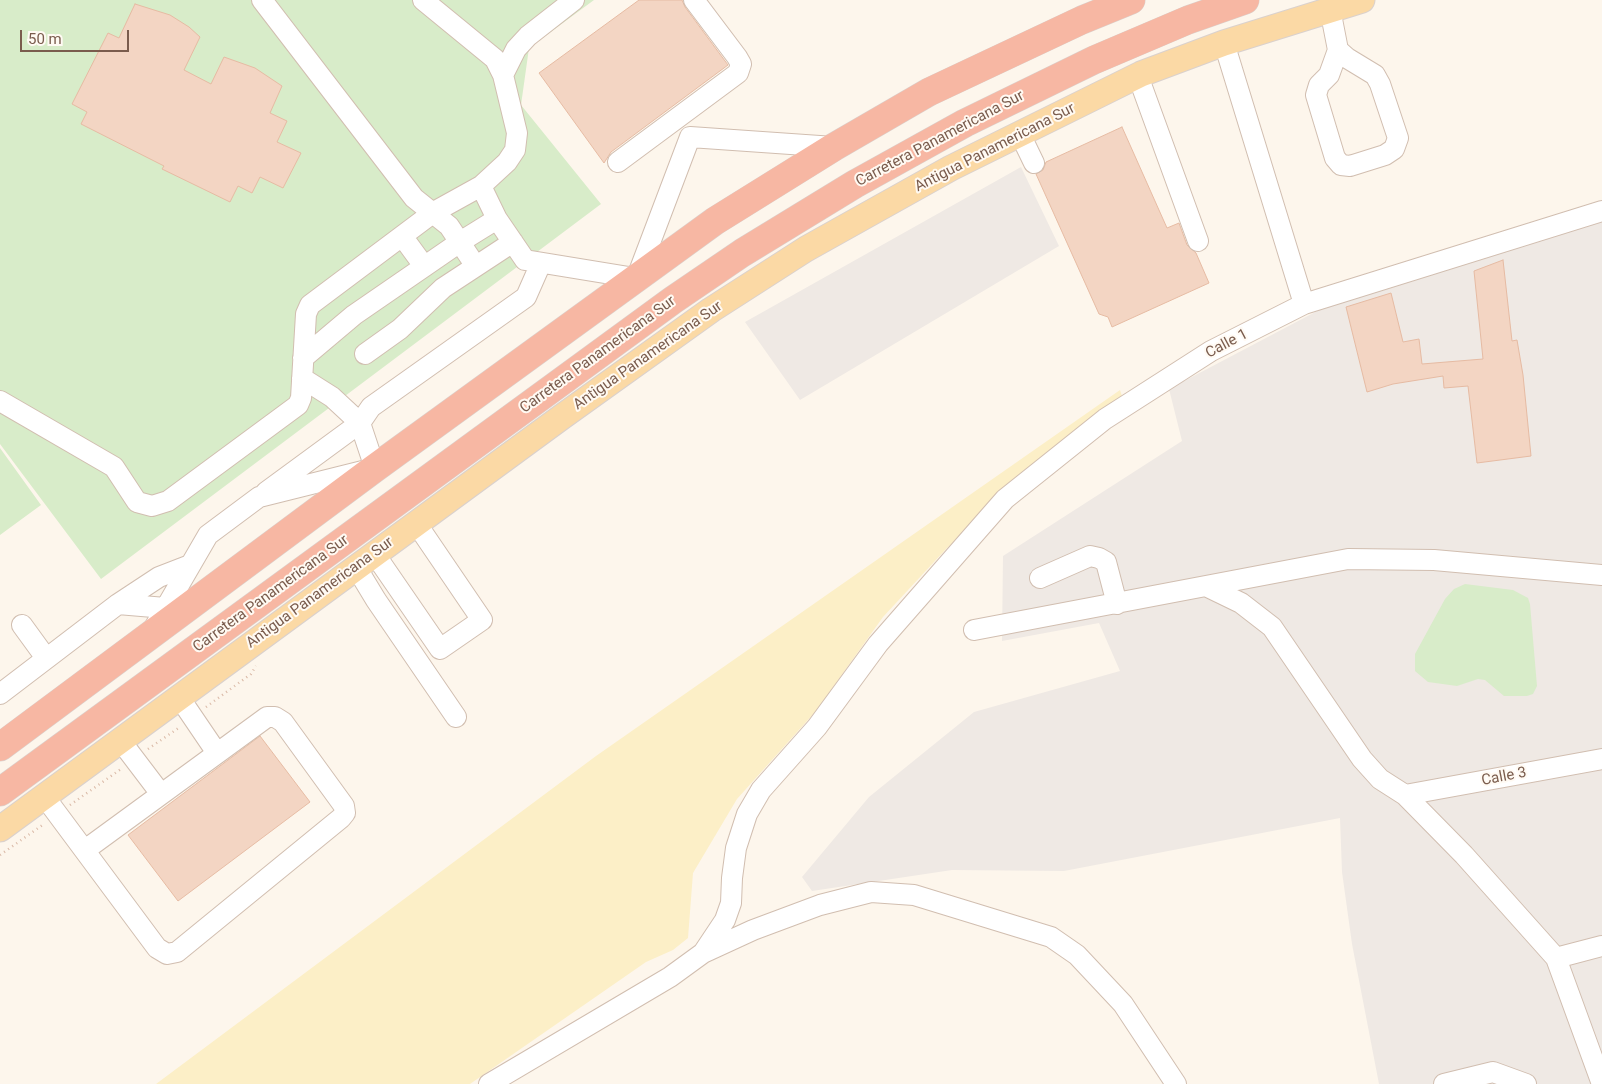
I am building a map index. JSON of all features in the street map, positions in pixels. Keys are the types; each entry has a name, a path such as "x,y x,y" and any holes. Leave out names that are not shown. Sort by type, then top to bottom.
{"highway":[{"path":"0,747 150,634 175,608 375,468 715,221 834,146 929,92 1082,20 1131,0"},
{"name":"Carretera Panamericana Sur","path":"0,792 648,317 742,253 855,184 965,123 1094,60 1188,20 1245,0"}],"main road":[{"name":"Antigua Panamericana Sur","path":"0,829 365,560 711,310 806,249 952,168 1138,76 1224,43 1362,0"}],"street":[{"path":"262,0 414,198 434,212 449,226 475,266"},
{"path":"0,401 114,466 137,502 152,506 168,501 298,405 301,398 306,314 310,305 434,212 481,186 507,162 515,150 516,133 511,102 503,75 495,59 423,0"},
{"path":"503,75 516,49 528,36 574,0"},
{"path":"618,162 738,73 741,64 694,0"},
{"path":"1330,10 1338,50 1329,75 1319,85 1316,95 1334,158 1341,165 1350,166 1385,155 1394,149 1398,138 1380,84 1375,75 1347,58 1338,50"},
{"path":"1224,43 1304,304"},
{"path":"1138,76 1198,241"},
{"path":"677,118 690,137"},
{"path":"1020,134 1034,163"},
{"path":"481,186 497,219 525,260 636,277 690,137"},
{"path":"690,137 834,146"},
{"name":"Calle 1","path":"731,904 736,848 747,814 761,790 817,727 878,644 1005,499 1105,419 1211,351 1304,304 1602,211"},
{"path":"303,358 354,315 424,266 497,219"},
{"path":"402,236 424,266"},
{"path":"365,354 400,329 443,288 512,242"},
{"path":"118,604 175,608 190,565 208,535 360,423 371,407 526,297 541,263"},
{"path":"259,497 375,468 360,423 332,397 302,378"},
{"path":"365,560 440,649 482,620 416,523"},
{"path":"1040,578 1090,556 1099,558 1106,562 1117,604"},
{"path":"974,630 1348,559 1434,560 1602,576"},
{"path":"365,560 376,600 456,717"},
{"path":"0,694 118,604 158,577 190,565"},
{"path":"1208,587 1241,602 1272,626 1362,759 1380,779 1405,796 1464,855 1556,958 1597,1083"},
{"path":"22,625 46,658"},
{"path":"178,697 218,752"},
{"path":"44,796 157,948 167,954 177,952 341,818 345,813 344,806 283,722 275,717 267,717 86,850"},
{"path":"120,740 161,794"},
{"name":"Calle 3","path":"1405,796 1602,759"},
{"path":"489,1084 670,978 702,953 820,905 871,892 914,895 1051,937 1077,955 1123,1004 1176,1084"},
{"path":"702,953 725,920 731,904 742,916 761,928"},
{"path":"1556,958 1602,946"},
{"path":"1444,1084 1493,1072 1526,1084"}],"shaded area":[{"path":"1021,167 1059,246 800,400 745,322"},
{"path":"1602,218 1602,1084 1379,1084 1352,944 1342,872 1340,818 1064,871 952,870 812,891 802,877 869,797 974,712 1120,671 1099,623 1002,641 1003,556 1182,441 1169,389 1340,299"}],"green space":[{"path":"0,0 594,0 529,48 521,105 601,204 101,579 0,444"},
{"path":"0,448 41,505 0,535"},
{"path":"1465,584 1513,590 1528,598 1537,686 1533,694 1527,696 1504,696 1485,680 1478,679 1457,686 1428,682 1415,671 1415,654 1445,599 1454,589"}],"sand":[{"path":"1120,390 1124,402 1082,431 947,548 883,617 816,711 737,799 693,873 688,938 673,950 646,962 470,1084 156,1084 596,756"}],"building":[{"path":"639,0 682,0 685,7 728,65 611,152 604,163 539,73"},
{"path":"135,4 170,15 189,27 200,37 184,70 211,84 224,57 255,68 282,86 270,113 287,121 277,142 301,153 283,188 260,177 252,193 238,186 230,202 162,169 164,166 81,124 87,112 72,104 108,33 119,38"},
{"path":"1122,127 1167,228 1179,223 1187,245 1196,253 1209,283 1112,327 1108,317 1099,314 1036,174 1043,170 1046,162"},
{"path":"1503,260 1512,341 1517,340 1523,375 1531,456 1477,463 1468,386 1444,388 1443,376 1393,384 1367,392 1346,307 1391,293 1403,342 1419,339 1422,364 1483,359 1474,271"},
{"path":"260,736 310,802 178,901 128,835"}]}
